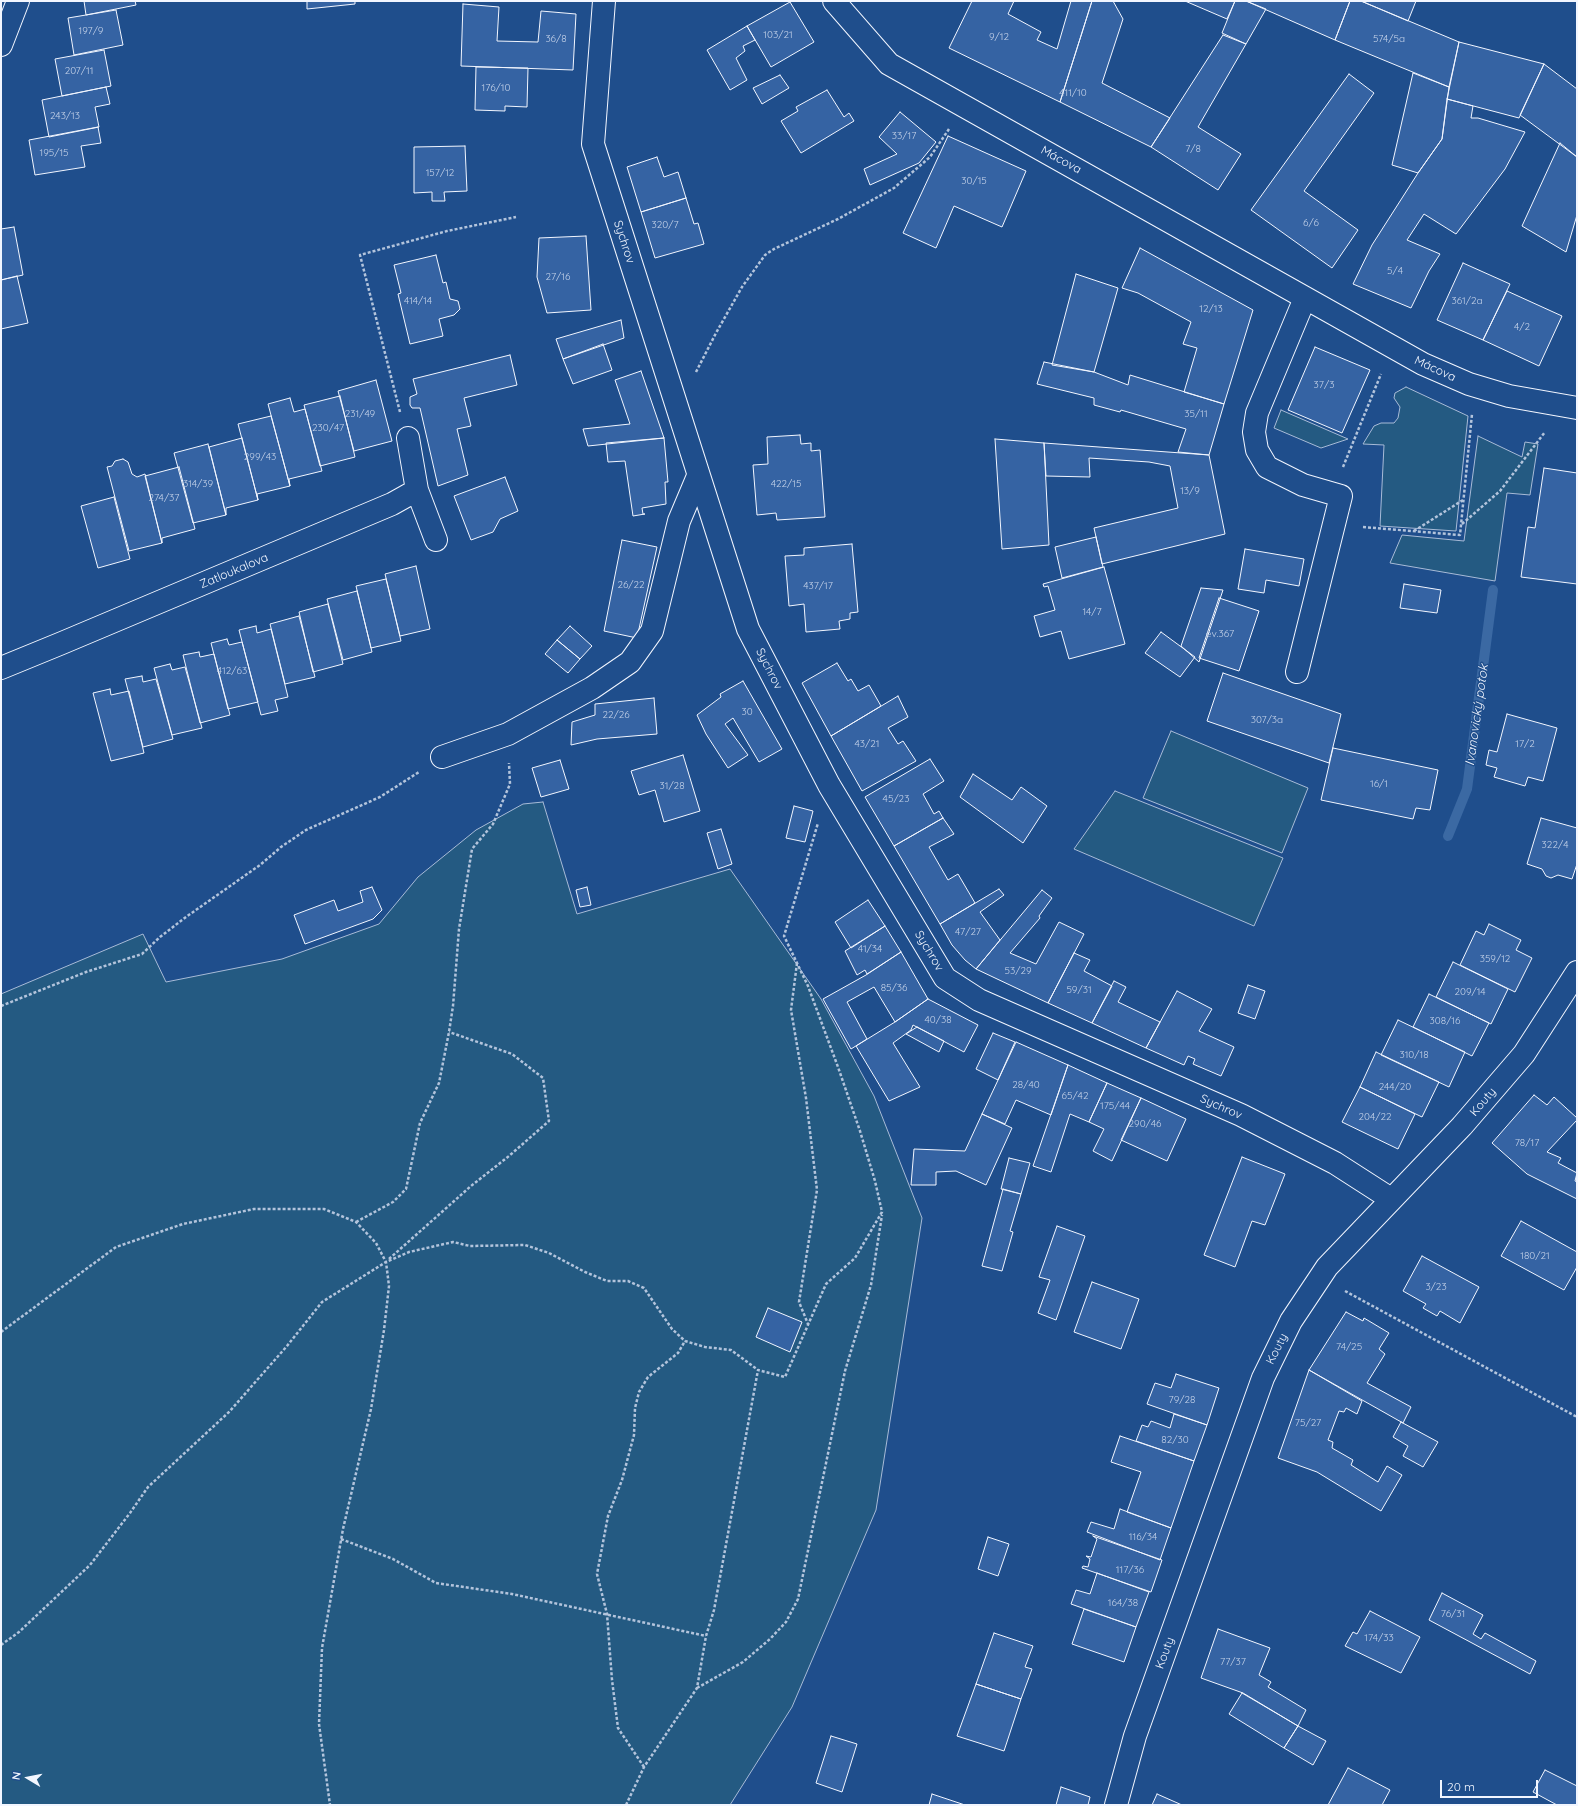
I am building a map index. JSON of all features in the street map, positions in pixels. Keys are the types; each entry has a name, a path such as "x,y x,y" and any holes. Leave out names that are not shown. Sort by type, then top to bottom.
{"street":[{"path":"1,45 18,1"},
{"name":"Sychrov","path":"604,1 593,144 748,629 829,785 945,978 979,1000 1241,1116 1335,1163 1391,1199"},
{"name":"Mácova","path":"834,1 889,64 1423,364 1469,384 1509,396 1577,408"},
{"path":"1297,672 1341,496 1303,486 1267,467 1257,450 1254,432 1257,413 1306,298"},
{"path":"408,438 417,490 436,540"},
{"path":"442,757 508,734 592,688 630,662 652,631 679,521 698,476"},
{"name":"Zatloukalova","path":"1,668 392,504 417,490"},
{"name":"Kouty","path":"1116,1805 1135,1736 1263,1378 1291,1321 1326,1266 1462,1126 1524,1054 1577,972"}],"path":[{"path":"675,402 695,374 716,333 742,288 765,255 774,249 838,219 894,188 930,157 952,125"},
{"path":"408,438 388,370 360,255 447,231 516,217"},
{"path":"1354,440 1383,368"},
{"path":"1378,529 1460,535 1473,412"},
{"path":"1461,525 1500,490 1546,430"},
{"path":"1414,531 1463,500"},
{"path":"356,1222 393,1202 406,1188 420,1123 439,1083 454,1006 459,929 472,848 493,824 510,784 508,734"},
{"path":"1,1006 86,972 142,954 160,937 186,917 260,865 281,847 306,830 380,797 442,757"},
{"path":"697,1688 743,1662 770,1639 786,1622 798,1599 845,1371 871,1285 882,1212 876,1181 860,1131 808,986 784,936 829,785"},
{"path":"797,963 791,1010 806,1098 817,1190 799,1302 808,1324"},
{"path":"386,1262 471,1186 509,1156 549,1121 543,1078 512,1054 449,1032"},
{"path":"1,1332 116,1247 183,1224 254,1210 324,1209 356,1222 376,1243 386,1262 389,1286 384,1330 371,1409 341,1539 322,1648 319,1724 330,1805"},
{"path":"1,1645 19,1632 90,1565 148,1487 229,1412 287,1346 322,1302 386,1262 409,1252 453,1242 470,1246 525,1245 549,1253 584,1272 607,1280 628,1281 644,1288 672,1329 685,1341 705,1347 731,1350 758,1370 785,1377 826,1284 855,1258 882,1212"},
{"path":"1320,1277 1577,1417"},
{"path":"644,1767 618,1728 612,1680 607,1614 597,1574 608,1516 622,1480 634,1435 635,1408 639,1392 648,1378 678,1353 685,1341"},
{"path":"626,1805 644,1767 697,1688 706,1636 714,1610 758,1370"},
{"path":"341,1539 393,1559 436,1583 512,1594 706,1636"}],"shaded area":[{"path":"1406,387 1468,416 1456,531 1380,526 1384,445 1363,444 1374,426 1381,423 1394,423 1398,418 1400,407 1394,398 1395,393"},
{"path":"1281,410 1348,439 1321,448 1274,428"},
{"path":"1478,436 1522,457 1525,442 1538,444 1530,495 1507,493 1495,581 1390,563 1402,535 1464,541"},
{"path":"1171,731 1308,788 1282,853 1143,798"},
{"path":"1115,791 1283,858 1254,926 1074,849"},
{"path":"543,802 577,914 730,869 821,999 874,1096 922,1218 876,1510 792,1707 730,1805 1,1805 1,994 143,934 166,982 282,959 379,924 418,877 476,830 523,804"}],"building":[{"path":"84,1 135,1 136,5 86,15"},
{"path":"307,1 355,1 355,4 307,9"},
{"path":"972,1 1014,1 1008,14 1041,32 1037,40 1057,49 1071,1 1092,1 1060,102 949,48"},
{"path":"1092,1 1113,1 1123,19 1102,83 1170,118 1151,147 1060,102"},
{"path":"1185,1 1235,1 1227,19"},
{"path":"1235,1 1246,1 1266,9 1246,44 1222,33"},
{"path":"1246,1 1350,1 1335,40"},
{"path":"1350,1 1361,1 1459,42 1449,87 1335,40"},
{"path":"1361,1 1416,1 1408,21"},
{"path":"790,2 814,42 771,67 747,26"},
{"path":"463,4 499,7 497,41 538,42 541,11 576,14 573,70 461,66"},
{"path":"116,10 123,45 74,55 68,18"},
{"path":"747,26 755,40 743,46 745,51 736,58 747,80 730,90 707,50"},
{"path":"1223,35 1246,44 1198,127 1241,154 1218,190 1151,147"},
{"path":"1459,42 1544,64 1519,118 1447,99"},
{"path":"104,50 111,86 62,96 55,59"},
{"path":"1544,64 1577,89 1577,157 1520,115"},
{"path":"476,67 528,68 527,107 505,106 505,111 475,110"},
{"path":"1413,73 1449,87 1442,139 1418,173 1392,165"},
{"path":"1349,74 1374,93 1304,191 1358,230 1332,268 1251,210"},
{"path":"780,75 789,88 762,104 753,88"},
{"path":"106,87 110,104 95,107 99,127 49,137 42,100"},
{"path":"827,90 844,117 849,113 854,121 801,153 781,121 798,111 796,107"},
{"path":"1447,99 1473,106 1471,118 1478,118 1525,132 1505,169 1456,234 1424,214 1407,240 1440,254 1429,271 1411,308 1353,284 1372,245 1418,173 1442,139"},
{"path":"900,112 936,142 919,163 870,185 864,169 897,154 879,137"},
{"path":"98,127 101,143 81,146 85,167 35,175 29,140"},
{"path":"948,136 1026,171 1002,227 954,206 936,248 903,233"},
{"path":"1560,143 1577,157 1577,215 1566,252 1522,226"},
{"path":"465,146 467,191 444,192 445,201 432,201 432,192 414,193 414,147"},
{"path":"657,157 664,177 678,172 686,198 641,212 627,167"},
{"path":"686,198 694,224 698,223 704,244 655,258 641,212"},
{"path":"14,227 23,275 1,280 1,229"},
{"path":"586,236 591,310 547,313 537,277 539,238"},
{"path":"1140,248 1253,310 1224,404 1184,392 1197,348 1183,344 1191,322 1138,293 1122,288"},
{"path":"436,255 443,283 446,282 450,299 458,301 460,309 454,315 439,319 443,336 410,344 398,294 401,293 394,265"},
{"path":"1463,263 1510,284 1483,340 1437,320"},
{"path":"1076,274 1118,288 1094,372 1052,365"},
{"path":"17,276 28,323 1,329 1,280"},
{"path":"1507,291 1562,316 1539,366 1483,340"},
{"path":"621,320 624,338 563,359 556,339"},
{"path":"603,344 612,370 573,384 563,359"},
{"path":"1315,347 1370,370 1342,433 1288,410"},
{"path":"510,355 517,385 464,398 471,426 457,429 468,475 438,486 420,408 412,408 410,405 410,397 417,394 413,379"},
{"path":"1044,362 1094,372 1128,385 1130,375 1224,404 1209,455 1178,452 1186,429 1121,410 1120,412 1094,405 1094,398 1037,384"},
{"path":"641,371 664,438 588,446 583,429 630,424 615,380"},
{"path":"376,380 392,441 354,451 338,391"},
{"path":"340,396 355,457 320,466 304,405"},
{"path":"290,398 294,412 305,409 322,471 289,479 290,486 268,404"},
{"path":"271,416 290,486 257,494 258,500 238,424"},
{"path":"800,435 801,444 811,443 811,451 820,450 825,517 777,520 776,513 757,515 753,465 768,464 767,437"},
{"path":"242,438 258,500 226,508 226,515 209,447"},
{"path":"664,438 668,482 665,482 666,504 642,508 643,514 645,514 633,516 625,461 608,462 606,443"},
{"path":"995,439 1044,443 1049,545 1002,549"},
{"path":"1044,443 1209,455 1225,534 1102,564 1094,528 1178,508 1170,466 1149,462 1089,458 1090,477 1046,476"},
{"path":"208,444 226,515 193,523 174,453"},
{"path":"123,459 128,462 132,474 137,477 145,474 162,543 129,551 107,467 112,466 115,461"},
{"path":"179,467 195,529 162,538 162,543 145,476"},
{"path":"1544,468 1577,473 1577,584 1521,577 1528,527 1535,528"},
{"path":"505,477 518,511 500,519 493,532 471,540 454,496"},
{"path":"114,497 130,559 98,568 81,506"},
{"path":"1096,537 1103,567 1062,578 1055,547"},
{"path":"622,540 657,547 637,638 604,631"},
{"path":"852,544 858,612 850,613 850,619 839,621 840,629 806,632 804,604 789,606 785,556 804,555 804,548"},
{"path":"1245,549 1304,559 1299,586 1266,580 1264,593 1238,589"},
{"path":"416,566 430,629 400,636 385,574"},
{"path":"1104,567 1125,644 1069,659 1061,631 1040,637 1034,616 1055,610 1048,586 1044,587 1043,584"},
{"path":"386,579 401,641 371,648 356,586"},
{"path":"1404,584 1441,590 1437,613 1400,608"},
{"path":"1201,588 1223,590 1199,662 1181,646"},
{"path":"357,591 372,652 343,660 327,599"},
{"path":"1219,598 1259,611 1239,671 1199,658"},
{"path":"328,604 343,664 313,672 299,612"},
{"path":"299,616 315,677 285,684 270,624"},
{"path":"256,626 257,633 271,629 288,697 275,700 278,711 261,715 239,630"},
{"path":"570,626 592,646 580,659 557,640"},
{"path":"1161,632 1195,657 1180,677 1145,653"},
{"path":"227,639 229,645 242,642 258,702 228,709 211,643"},
{"path":"557,640 580,659 568,673 545,654"},
{"path":"199,652 200,657 214,654 230,715 200,723 183,655"},
{"path":"837,663 848,681 851,679 858,691 869,685 881,706 831,736 802,683"},
{"path":"170,664 172,670 185,667 202,728 172,735 154,668"},
{"path":"1223,673 1341,714 1329,763 1207,721"},
{"path":"142,676 143,682 156,679 173,739 143,747 125,679"},
{"path":"743,681 782,749 759,762 733,718 725,724 748,755 728,768 706,734 697,715 721,697 720,694"},
{"path":"110,689 111,695 129,691 144,753 111,761 93,693"},
{"path":"898,696 908,717 888,728 898,744 903,741 916,761 862,791 831,736"},
{"path":"654,698 657,734 597,739 571,745 572,722 595,715 595,704"},
{"path":"1507,714 1557,728 1543,781 1528,777 1525,786 1494,777 1497,768 1486,765 1489,750 1497,752"},
{"path":"1333,748 1438,770 1430,810 1416,808 1413,819 1321,800"},
{"path":"683,755 700,811 664,822 655,790 639,795 631,771"},
{"path":"930,759 944,781 923,794 934,814 939,811 943,818 894,846 865,797"},
{"path":"560,760 569,789 541,797 532,768"},
{"path":"973,774 1012,800 1021,787 1047,806 1023,843 960,797"},
{"path":"794,806 813,811 805,842 786,838"},
{"path":"943,818 954,834 929,847 948,880 958,874 975,903 940,924 894,846"},
{"path":"1541,818 1577,828 1577,864 1572,879 1558,875 1551,878 1546,876 1542,869 1527,864"},
{"path":"721,829 732,864 718,869 707,833"},
{"path":"372,887 382,910 373,919 305,944 294,915 334,900 338,911 363,902 360,891"},
{"path":"587,887 591,905 580,907 576,890"},
{"path":"999,889 1004,895 980,912 1000,940 976,969 965,960 952,945 940,924"},
{"path":"1042,890 1052,898 1039,916 1040,918 1010,953 1036,964 1059,922 1084,934 1048,1003 976,969"},
{"path":"868,900 885,926 851,948 835,922"},
{"path":"1489,924 1521,940 1516,950 1532,958 1515,992 1460,965 1476,931 1484,935"},
{"path":"885,926 901,952 867,974 865,970 857,975 845,951"},
{"path":"901,952 928,999 895,1022 874,987 847,1002 867,1039 851,1049 823,999 866,975"},
{"path":"1074,953 1090,960 1084,971 1112,986 1092,1023 1048,1003"},
{"path":"1453,962 1508,989 1491,1024 1436,997"},
{"path":"1114,981 1126,987 1118,1002 1160,1022 1146,1048 1092,1023"},
{"path":"1248,985 1265,991 1255,1019 1238,1013"},
{"path":"1177,991 1212,1009 1199,1031 1234,1047 1221,1076 1193,1064 1195,1059 1188,1056 1184,1065 1146,1048"},
{"path":"1429,994 1489,1023 1472,1056 1413,1027"},
{"path":"928,999 978,1025 964,1052 913,1025 911,1030 893,1043 920,1087 889,1101 856,1046 895,1022"},
{"path":"1398,1020 1465,1052 1449,1087 1381,1055"},
{"path":"917,1027 944,1041 939,1052 906,1034"},
{"path":"993,1033 1015,1042 998,1080 976,1069"},
{"path":"1016,1042 1068,1065 1051,1115 1016,1100 1005,1124 982,1114"},
{"path":"1376,1052 1439,1082 1422,1117 1360,1087"},
{"path":"1068,1065 1107,1083 1089,1122 1070,1114 1051,1172 1033,1166"},
{"path":"1107,1083 1141,1098 1112,1161 1093,1151 1104,1129 1089,1122"},
{"path":"1360,1087 1415,1114 1398,1149 1342,1122"},
{"path":"1534,1095 1547,1105 1554,1097 1577,1118 1577,1120 1547,1152 1561,1158 1558,1163 1577,1173 1575,1181 1577,1182 1577,1199 1527,1174 1492,1143"},
{"path":"1141,1098 1186,1119 1167,1161 1121,1140"},
{"path":"982,1114 1012,1128 986,1185 956,1171 936,1172 936,1185 911,1185 914,1149 965,1151"},
{"path":"1242,1157 1285,1174 1265,1225 1252,1221 1235,1267 1204,1255"},
{"path":"1009,1158 1030,1163 1021,1194 1001,1189"},
{"path":"1003,1189 1021,1194 1010,1231 1013,1232 1002,1271 982,1266"},
{"path":"1521,1221 1577,1252 1577,1267 1564,1290 1501,1256"},
{"path":"1057,1226 1085,1236 1056,1320 1038,1313 1050,1280 1039,1277"},
{"path":"1422,1256 1479,1287 1460,1323 1440,1311 1437,1316 1423,1308 1426,1304 1403,1291"},
{"path":"1092,1282 1139,1299 1121,1349 1074,1332"},
{"path":"768,1308 802,1322 790,1352 756,1337"},
{"path":"1346,1312 1363,1321 1364,1318 1389,1333 1379,1349 1385,1354 1367,1383 1411,1407 1403,1423 1309,1370"},
{"path":"1309,1370 1362,1401 1357,1414 1346,1408 1344,1412 1339,1411 1328,1440 1333,1442 1332,1448 1353,1460 1351,1465 1378,1482 1387,1466 1402,1475 1381,1511 1317,1472 1278,1458"},
{"path":"1176,1374 1219,1388 1207,1425 1147,1404 1155,1383 1171,1388"},
{"path":"1174,1414 1207,1425 1194,1461 1136,1441 1142,1425 1148,1427 1151,1421 1170,1428"},
{"path":"1401,1422 1438,1442 1423,1467 1403,1456 1408,1446 1393,1437"},
{"path":"1120,1436 1194,1461 1171,1528 1127,1512 1141,1472 1111,1462"},
{"path":"1120,1509 1171,1528 1160,1560 1087,1532 1091,1522 1114,1529"},
{"path":"1093,1536 1162,1560 1151,1592 1082,1568 1083,1566 1088,1567 1090,1559 1086,1556 1091,1557 1097,1539"},
{"path":"988,1537 1009,1544 998,1576 978,1569"},
{"path":"1097,1573 1149,1592 1136,1627 1071,1604 1076,1590 1090,1594"},
{"path":"1442,1593 1483,1615 1473,1634 1481,1639 1485,1633 1536,1661 1530,1674 1429,1620"},
{"path":"1084,1609 1136,1627 1124,1662 1072,1644"},
{"path":"1370,1611 1420,1637 1401,1673 1345,1646 1353,1632 1357,1634"},
{"path":"1218,1629 1270,1648 1259,1675 1271,1682 1268,1687 1306,1710 1298,1726 1243,1693 1201,1678"},
{"path":"994,1633 1033,1646 1025,1667 1032,1669 1021,1699 976,1684"},
{"path":"976,1684 1021,1699 1004,1751 957,1736"},
{"path":"1242,1693 1298,1726 1284,1748 1229,1714"},
{"path":"1298,1726 1326,1741 1313,1765 1284,1748"},
{"path":"831,1736 857,1744 842,1792 816,1783"},
{"path":"1348,1768 1390,1790 1382,1805 1328,1805"},
{"path":"1545,1770 1577,1786 1577,1805 1557,1805 1533,1792"},
{"path":"1061,1787 1090,1797 1088,1805 1056,1805"},
{"path":"932,1794 965,1805 929,1805"},
{"path":"1157,1794 1182,1805 1152,1805"}],"waterway":[{"name":"Ivanovický potok","path":"1448,836 1467,789 1493,590"}]}
